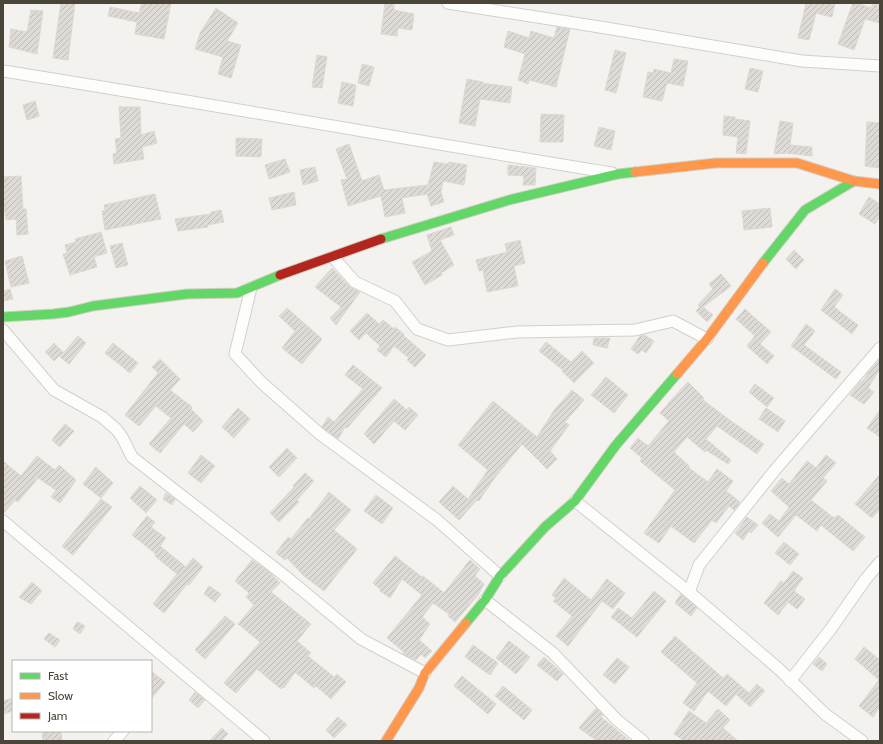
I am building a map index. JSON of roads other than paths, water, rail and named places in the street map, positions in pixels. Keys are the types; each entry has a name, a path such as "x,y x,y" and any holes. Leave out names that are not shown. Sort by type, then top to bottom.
{"street":[{"path":"448,3 802,61 880,66"},
{"path":"3,71 618,174"},
{"path":"3,318 58,313 93,306 188,294 237,293 282,274 375,241 509,200 618,174 716,163 797,163 854,181 880,184"},
{"path":"386,741 419,688 425,672 485,600 500,576 545,527 575,501 621,439 707,338 778,243 805,210 854,181"},
{"path":"333,257 355,282 395,301 417,329 448,340 517,332 635,330 673,321 707,338"},
{"path":"251,288 235,354 262,383 320,434 437,520 500,576"},
{"path":"3,330 54,390 102,417 116,429 122,437 132,457 285,576 361,639 425,672"},
{"path":"689,592 699,565 775,470 880,348"},
{"path":"575,501 689,592 825,714 862,741"},
{"path":"3,521 264,741"},
{"path":"790,681 880,562"},
{"path":"485,600 553,653 617,720 643,741"},
{"path":"114,741 122,732"}]}
